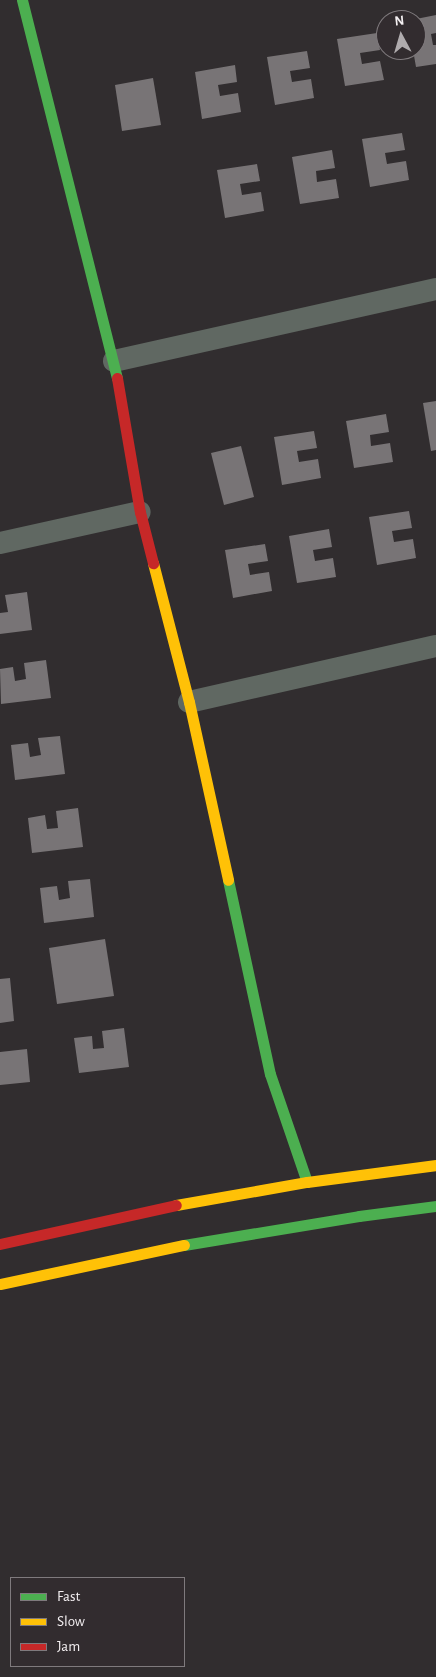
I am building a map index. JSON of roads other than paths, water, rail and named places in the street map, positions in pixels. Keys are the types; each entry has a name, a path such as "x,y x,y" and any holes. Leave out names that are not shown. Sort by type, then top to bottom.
{"street":[{"path":"22,0 114,361 140,512 189,702 270,1074 307,1182"},
{"path":"114,361 436,289"},
{"path":"0,543 140,512"},
{"path":"189,702 436,646"},
{"path":"0,1244 175,1205 307,1182 436,1165"},
{"path":"0,1284 187,1244 358,1216 436,1206"}]}
